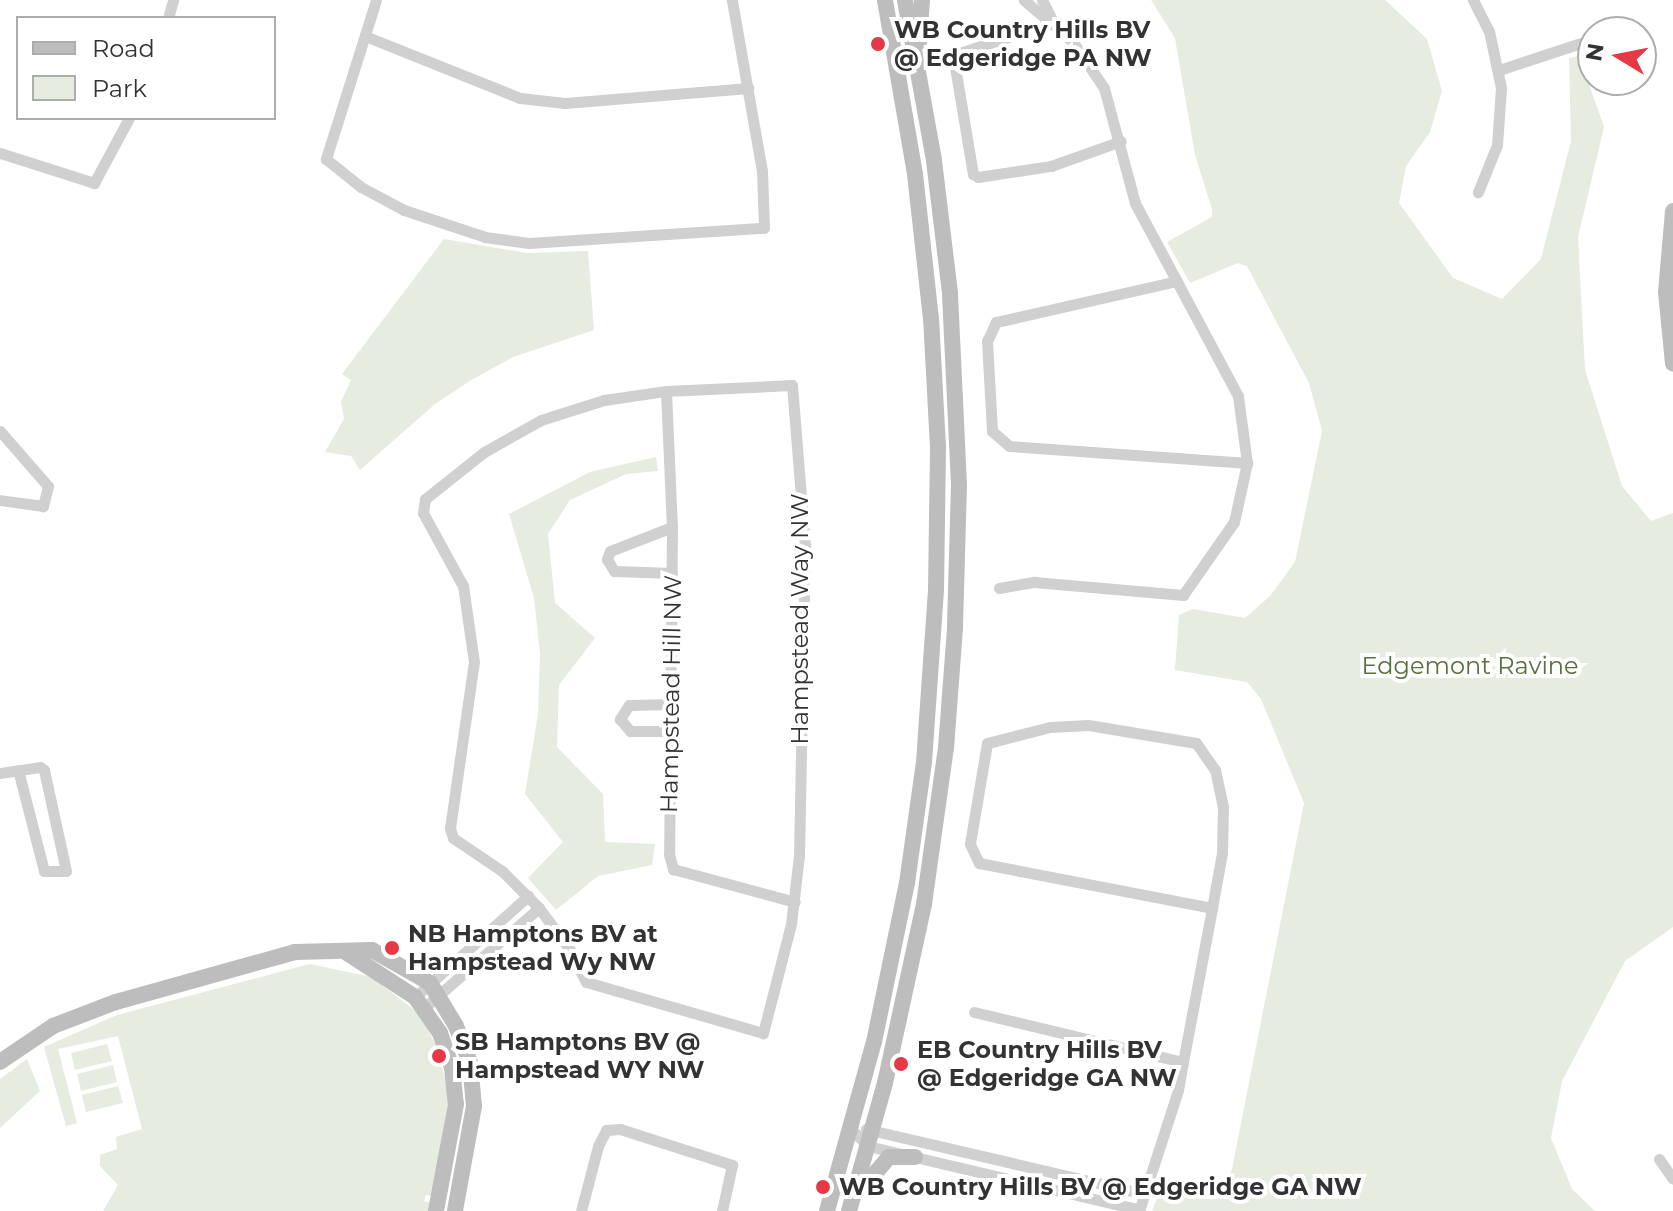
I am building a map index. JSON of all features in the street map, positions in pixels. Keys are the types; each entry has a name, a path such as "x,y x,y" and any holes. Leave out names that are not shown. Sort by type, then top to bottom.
{"main road":[{"path":"827,1211 851,1129 907,883 924,762 936,590 938,447 929,291 885,0"},
{"path":"850,1208 871,1138 912,967 938,821 956,614 956,372 941,212 905,0"},
{"path":"918,63 922,0"},
{"path":"1673,211 1666,292 1673,364"},
{"path":"0,1062 53,1026 116,1002 295,952 381,953 434,989 470,1063 474,1106 455,1210"},
{"path":"345,952 420,1002 452,1068 456,1104 436,1209"},
{"path":"850,1208 889,1157 915,1157"}],"street":[{"path":"376,0 326,159 361,187 404,210 485,237 589,242 764,228 762,171 732,0"},
{"path":"1024,0 1054,22"},
{"path":"999,588 1034,582 1183,595 1234,522 1247,463 1238,396 1135,203 1121,141 1097,76 1054,22 1042,0"},
{"path":"1473,0 1499,70 1497,145 1478,192"},
{"path":"1054,22 953,55 973,174 1051,166 1121,141"},
{"path":"365,36 520,98 565,103 748,88"},
{"path":"1499,70 1577,44"},
{"path":"0,153 94,183 128,120"},
{"path":"1177,281 996,322 987,335 992,431 1009,446 1247,463"},
{"name":"Hampstead Way NW","path":"792,385 805,545 795,902 763,1033 586,982 570,950 528,896 502,871 453,838 450,828 474,662 463,586 423,513 425,499 484,452 541,420 604,400 666,391 792,385"},
{"name":"Hampstead Hill NW","path":"666,391 672,527 669,854 673,869 795,902"},
{"path":"0,431 48,486 43,506 0,500"},
{"path":"672,527 610,551 607,559 614,571 672,573"},
{"path":"671,704 629,705 620,719 630,731 671,731"},
{"path":"1142,1204 1183,1062 1212,908 1223,807 1215,770 1200,745 1076,724 999,736 987,743 970,844 979,863 1212,908"},
{"path":"0,773 18,770 44,770 66,871 44,871 18,770"},
{"path":"420,1002 528,896"},
{"path":"434,989 539,908"},
{"path":"974,1012 1183,1062"},
{"path":"581,1211 598,1146 606,1130 620,1129 732,1165 722,1211"},
{"path":"851,1129 915,1157 1142,1204"},
{"path":"871,1138 1004,1161 1142,1204"},
{"path":"1659,1159 1673,1179"},
{"path":"1000,1177 1004,1161"},
{"path":"436,1209 463,1211"}],"green space":[{"name":"Edgemont Ravine","path":"1151,0 1385,0 1427,39 1442,91 1430,132 1406,166 1399,203 1453,278 1502,299 1541,259 1571,141 1569,58 1577,56 1577,96 1593,96 1604,127 1578,237 1585,370 1622,486 1651,521 1673,513 1673,927 1625,961 1562,1081 1551,1138 1572,1189 1595,1211 1152,1211 1164,1180 1217,1198 1232,1169 1304,803 1261,699 1247,682 1175,670 1179,615 1193,609 1245,618 1270,596 1295,562 1322,431 1309,383 1247,266 1238,263 1190,283 1167,242 1212,217 1195,155 1175,38"},
{"path":"444,239 527,253 588,251 594,330 513,357 473,379 435,404 360,470 351,456 325,452 344,419 341,402 351,380 342,374"},
{"path":"656,457 658,471 626,474 570,500 548,534 555,603 595,638 559,685 557,747 603,794 605,842 655,844 652,865 598,876 556,910 528,878 563,842 525,794 538,714 540,654 534,598 509,514 590,472"},
{"path":"310,964 371,977 421,1015 438,1050 449,1095 432,1196 426,1195 424,1201 432,1203 430,1211 103,1211 118,1185 100,1166 100,1155 117,1149 116,1137 142,1129 118,1036 58,1049 77,1123 66,1126 44,1047 117,1015"},
{"path":"107,1044 112,1061 75,1070 71,1053"},
{"path":"27,1059 40,1091 0,1128 0,1079"},
{"path":"113,1065 117,1082 81,1091 77,1074"},
{"path":"118,1086 123,1103 86,1112 82,1095"}],"place":[{"name":"WB Country Hills BV @ Edgeridge PA NW","path":"878,44"},
{"name":"NB Hamptons BV at Hampstead Wy NW","path":"392,948"},
{"name":"SB Hamptons BV @ Hampstead WY NW","path":"439,1056"},
{"name":"EB Country Hills BV @ Edgeridge GA NW","path":"901,1064"},
{"name":"WB Country Hills BV @ Edgeridge GA NW","path":"823,1187"}]}
